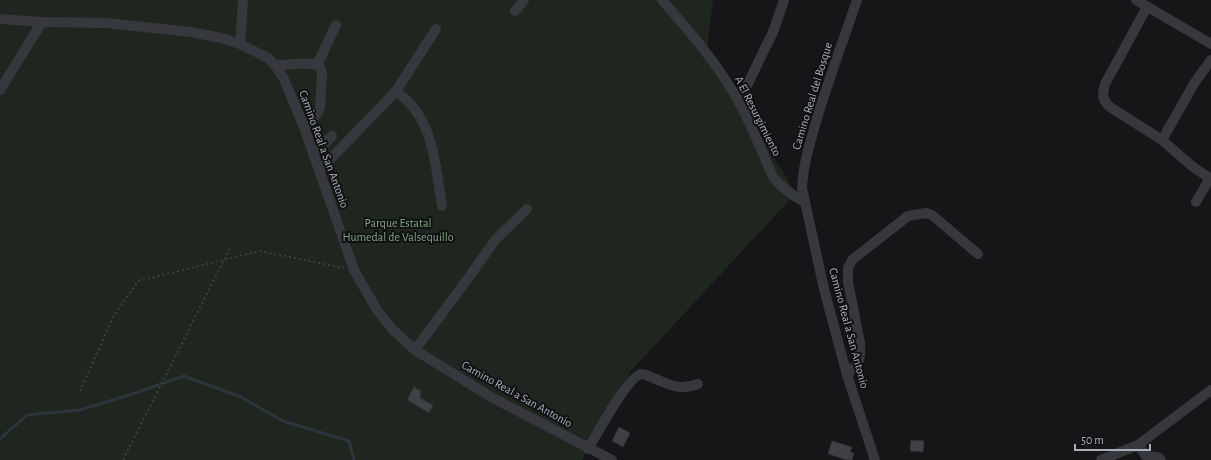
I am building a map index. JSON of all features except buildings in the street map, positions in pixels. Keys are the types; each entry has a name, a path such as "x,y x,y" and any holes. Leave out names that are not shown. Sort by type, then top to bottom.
{"street":[{"path":"240,44 242,0"},
{"path":"515,11 524,0"},
{"name":"A El Resurgimiento","path":"662,0 705,51 721,73 739,102 773,177 792,195 804,202"},
{"path":"739,102 773,32 784,0"},
{"name":"Camino Real del Bosque","path":"804,202 802,175 810,142 824,94 857,0"},
{"path":"1136,0 1211,44"},
{"path":"1147,7 1105,84 1102,92 1103,98 1110,107 1162,140 1193,167 1210,178 1196,202"},
{"name":"Camino Real a San Antonio","path":"0,19 42,22 106,23 168,28 221,38 240,44 268,58 276,65 283,77 304,127 354,270 377,310 392,329 415,350 491,397 588,449 612,460"},
{"path":"0,90 42,22"},
{"path":"317,65 336,25"},
{"path":"319,171 396,91 436,29"},
{"path":"1162,140 1195,82 1211,60"},
{"path":"276,65 309,64 317,65 321,68 320,108 318,113 304,127"},
{"path":"396,91 412,105 427,129 431,140 442,206"},
{"path":"314,155 332,136"},
{"name":"Camino Real a San Antonio","path":"804,202 824,289 847,374 875,460"},
{"path":"415,350 469,277 494,240 527,209"},
{"path":"847,374 858,363 861,353 848,282 848,268 852,260 908,216 926,213 932,215 978,254"},
{"path":"588,449 627,386 637,376 644,374 678,388 698,384"},
{"path":"1101,460 1138,444 1211,390"},
{"path":"1138,444 1146,456 1161,460"}],"path":[{"path":"123,460 230,248"},
{"path":"80,391 113,318 138,281 260,251 354,270"}],"green space":[{"name":"Parque Estatal Humedal de Valsequillo","path":"0,0 713,0 707,50 796,193 631,371 582,460 0,460"}],"waterway":[{"path":"0,439 27,415 80,410 184,376 241,397 283,421 349,441 354,460"}]}
